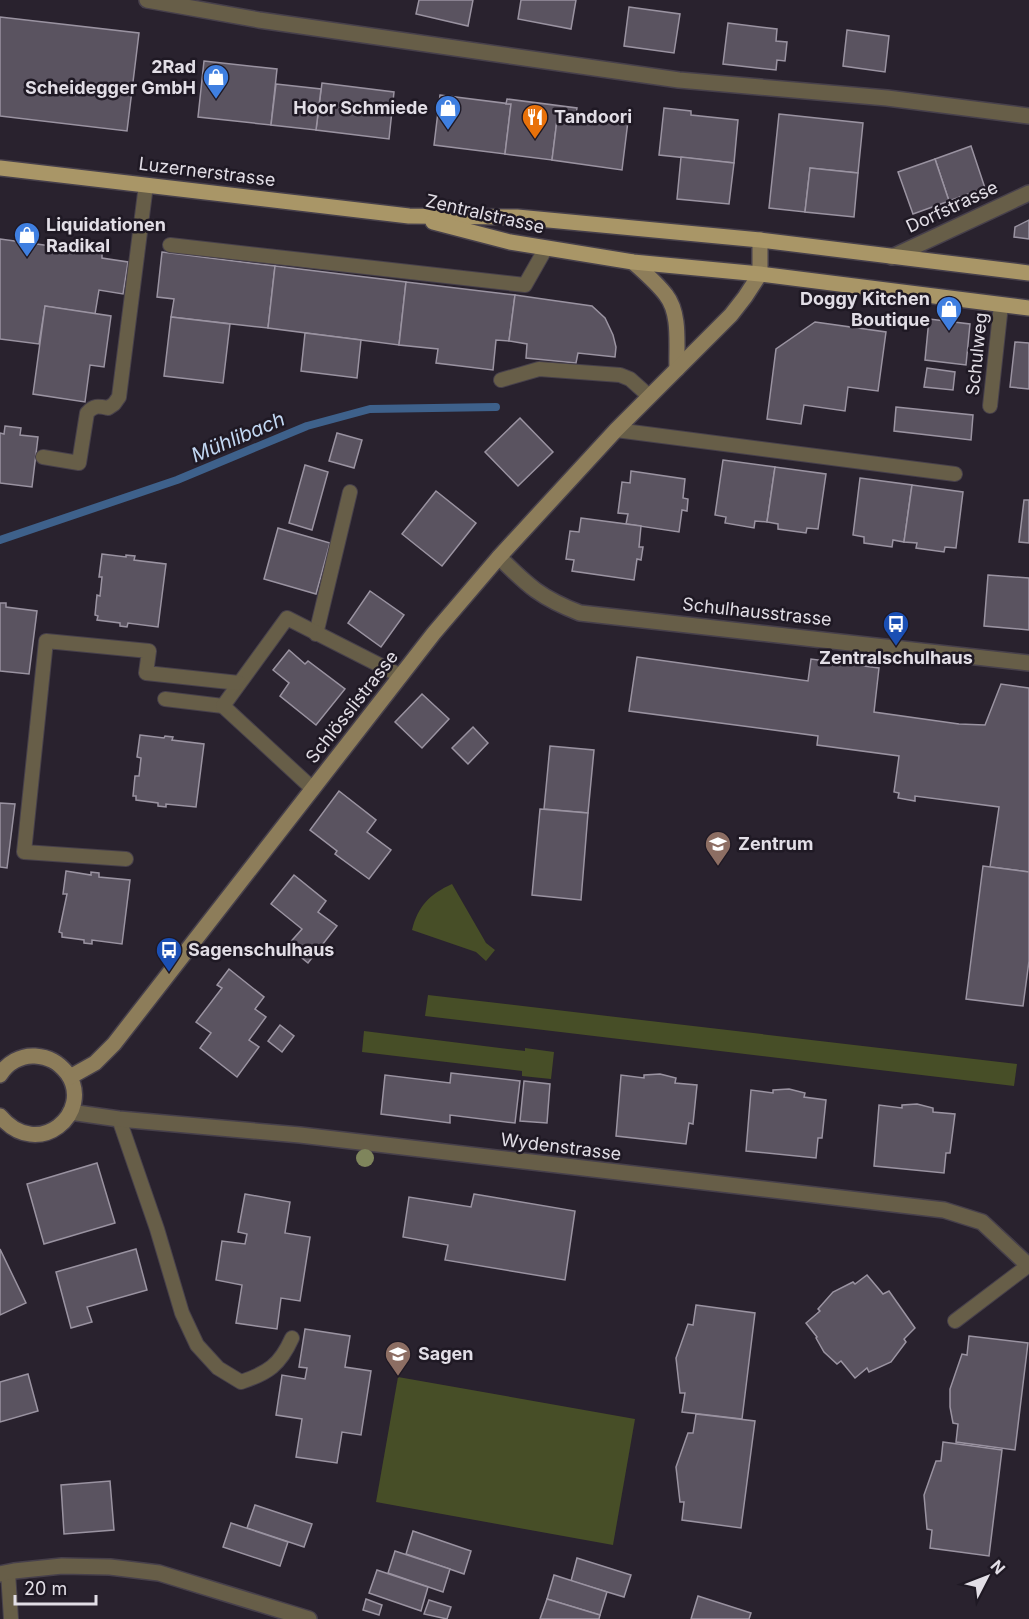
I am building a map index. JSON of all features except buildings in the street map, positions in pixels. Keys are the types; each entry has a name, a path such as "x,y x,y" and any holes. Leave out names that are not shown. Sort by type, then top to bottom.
{"main road":[{"name":"Luzernerstrasse","path":"0,168 408,216"},
{"name":"Zentralstrasse","path":"408,216 517,217 760,240 1029,273"},
{"name":"Zentralstrasse","path":"408,216 510,242 633,262 760,274 1029,308"},
{"path":"760,240 760,274"},
{"path":"633,262 668,297 675,322 677,369"},
{"name":"Schlösslistrasse","path":"70,1077 95,1063 114,1044 400,676 499,558 616,430 731,315 760,274"},
{"path":"1,1070 16,1059 31,1055 47,1058 60,1065 70,1077 74,1089 74,1100 70,1112 62,1124 50,1132 35,1135 21,1133 3,1125"}],"street":[{"path":"147,0 259,20 679,80 887,98 1029,116"},
{"name":"Dorfstrasse","path":"892,256 1029,193"},
{"name":"Schulhausstrasse","path":"499,558 532,589 554,603 580,613 1029,663"},
{"name":"Wydenstrasse","path":"70,1112 944,1210 982,1222 1029,1265"},
{"path":"4,1573 62,1566 159,1573 309,1619"}],"lane":[{"path":"43,457 79,463 87,413 92,407 108,408 114,405 119,397 146,185"},
{"path":"170,244 525,285 546,248"},
{"name":"Schulweg","path":"990,406 1001,305"},
{"path":"501,380 540,369 620,375 630,379 649,396"},
{"path":"616,430 955,474"},
{"path":"316,634 350,492"},
{"path":"223,706 287,618 400,676"},
{"path":"126,859 24,852 46,641 149,651 146,673 239,683"},
{"path":"165,699 223,706 313,789"},
{"path":"119,1119 157,1228 182,1313 197,1345 218,1368 241,1382 264,1374 284,1354 292,1338"},
{"path":"955,1321 1029,1265"},
{"path":"4,1573 11,1619"}],"green space":[{"path":"452,884 486,943 495,950 486,961 476,952 412,930 426,902 437,892"},
{"path":"428,995 1017,1064 1014,1086 425,1016"},
{"path":"364,1031 525,1051 525,1048 554,1052 551,1079 522,1076 522,1071 362,1052"},
{"path":"398,1377 635,1419 613,1545 376,1502"}],"waterway":[{"name":"Mühlibach","path":"0,540 177,480 307,426 370,409 496,407"}],"place":[{"name":"2Rad Scheidegger GmbH","path":"216,100"},
{"name":"Hoor Schmiede","path":"448,131"},
{"name":"Tandoori","path":"535,140"},
{"name":"Liquidationen Radikal","path":"27,258"},
{"name":"Doggy Kitchen Boutique","path":"949,332"},
{"name":"Zentralschulhaus","path":"896,647"},
{"name":"Zentrum","path":"718,867"},
{"name":"Sagenschulhaus","path":"169,973"},
{"name":"Sagen","path":"398,1377"}]}
